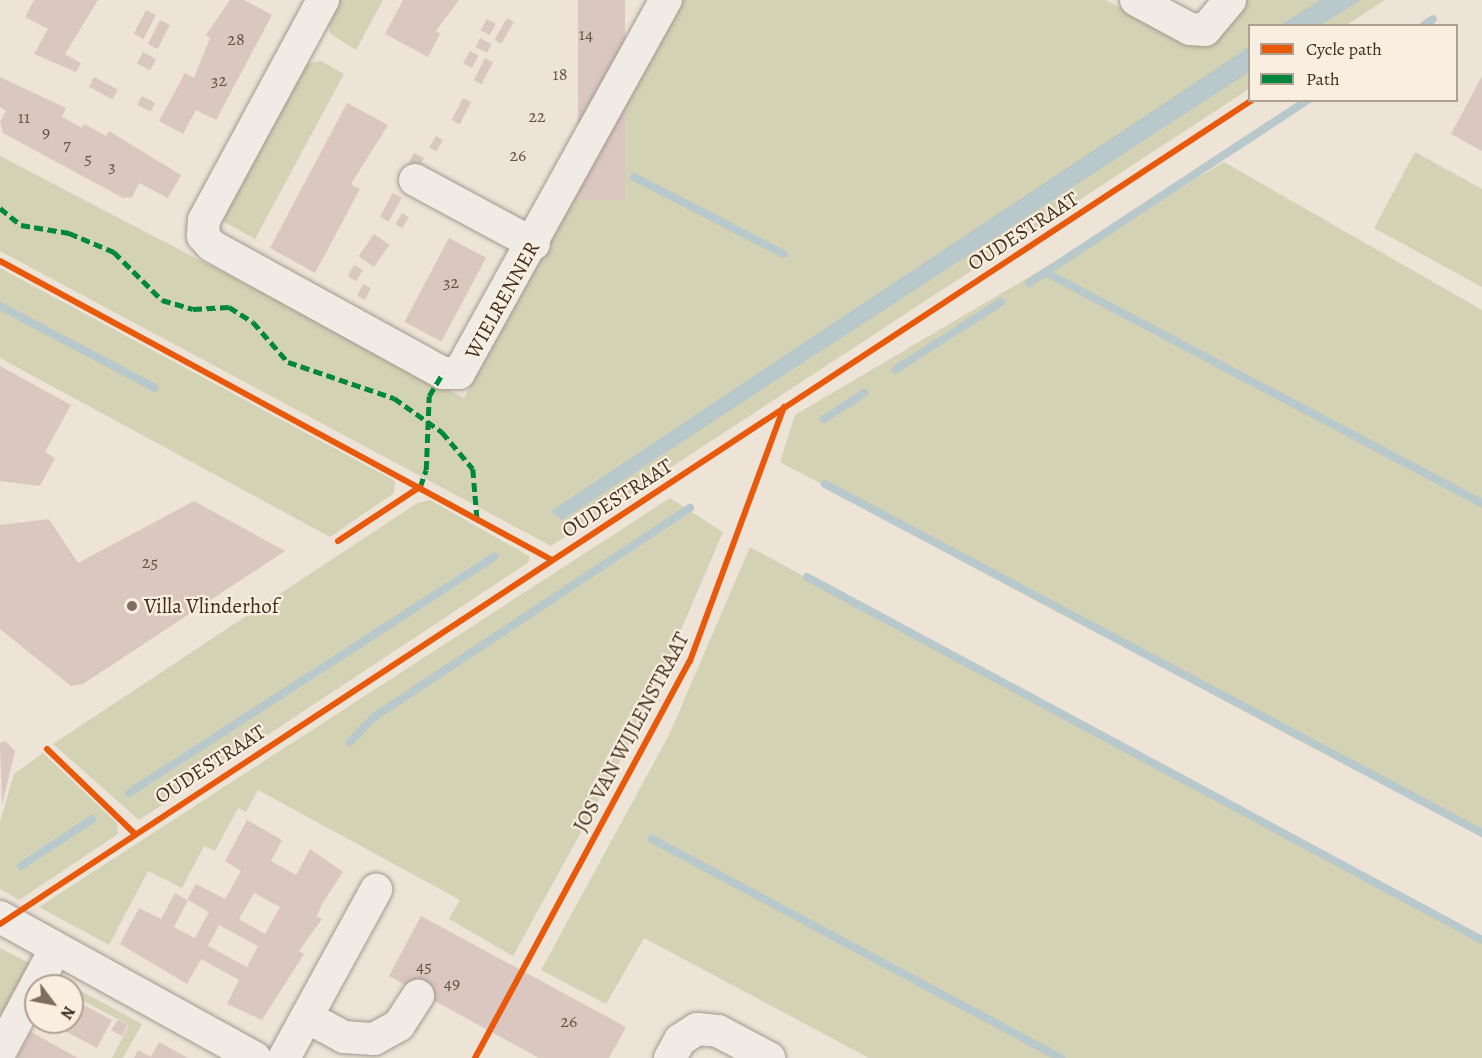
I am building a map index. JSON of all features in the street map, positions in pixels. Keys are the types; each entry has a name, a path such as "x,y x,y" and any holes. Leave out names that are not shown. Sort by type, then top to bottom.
{"street":[{"name":"WIELRENNER","path":"322,0 204,220 203,236 212,246 443,372 459,373 470,361 666,0"},
{"path":"1136,0 1190,29 1205,30 1230,0"},
{"path":"415,180 534,243"},
{"path":"284,1058 376,890"},
{"path":"2,921 255,1058"},
{"path":"0,1052 55,950"},
{"path":"307,1017 344,1037 374,1039 399,1025 418,996"},
{"path":"670,1058 680,1040 697,1029 718,1030 770,1058"}],"green space":[{"path":"337,0 383,0 356,50 331,34 327,20"},
{"path":"679,0 1106,0 1156,27 1217,39 1245,0 1385,0 1349,24 1248,24 1248,90 551,546 0,251 0,156 464,398"},
{"path":"321,61 344,74 255,239 219,219 304,64"},
{"path":"1415,152 1482,189 1482,287 1374,228"},
{"path":"1224,162 1482,310 1482,836 780,462 795,415"},
{"path":"0,268 395,481 394,493 330,537 0,358"},
{"path":"670,498 723,532 642,721 513,956 449,919 460,900 258,790 246,812 238,808 215,851 204,846 182,888 148,871 109,945 39,907"},
{"path":"430,500 529,556 529,562 139,820 53,744 417,503"},
{"path":"750,547 1482,944 1482,1058 869,1058 644,938 606,1004 541,970 669,735"},
{"path":"43,753 117,823 118,834 19,900 0,889 0,822 14,774"},
{"path":"0,948 31,964 0,1017"},
{"path":"84,993 142,1024 123,1058 112,1058 129,1025 84,1001"}],"shaded area":[{"path":"1320,0 1361,0 1323,24 1283,24"},
{"path":"1248,48 1248,73 562,520 551,511"}],"building":[{"path":"34,0 98,0 65,54 81,63 76,72 34,54 48,29 25,17"},
{"path":"230,0 244,0 272,15 216,120 196,110 183,134 159,121 185,73 194,78 210,38 206,35"},
{"path":"403,0 459,0 436,31 440,34 428,57 385,34"},
{"path":"578,0 625,0 625,200 578,200"},
{"path":"146,10 156,15 144,39 134,34"},
{"path":"507,18 514,22 501,44 494,40"},
{"path":"487,19 496,24 489,35 481,30"},
{"path":"160,20 170,25 158,49 148,44"},
{"path":"480,38 492,44 487,53 475,47"},
{"path":"470,51 479,56 472,68 463,63"},
{"path":"143,52 156,59 150,71 137,63"},
{"path":"485,58 493,62 482,84 474,80"},
{"path":"1482,76 1482,151 1451,134"},
{"path":"0,77 66,108 62,117 82,128 84,124 106,136 109,131 181,175 168,198 139,183 132,197 123,198 3,133 0,122 6,111 0,107"},
{"path":"94,77 118,90 113,99 89,87"},
{"path":"142,96 155,103 151,112 137,105"},
{"path":"463,98 471,102 460,124 452,120"},
{"path":"347,103 388,125 351,184 360,189 315,273 270,248"},
{"path":"436,136 443,140 436,151 430,147"},
{"path":"414,153 424,158 412,182 402,177"},
{"path":"393,193 402,198 389,221 380,217"},
{"path":"402,213 409,217 402,228 396,224"},
{"path":"374,234 390,245 374,267 359,256"},
{"path":"449,238 486,258 441,342 404,322"},
{"path":"354,265 363,270 356,281 348,276"},
{"path":"363,284 371,288 365,300 357,296"},
{"path":"0,366 71,405 45,452 55,458 40,486 0,481"},
{"path":"194,501 285,551 83,684 71,686 0,629 0,525 49,519 78,563"},
{"path":"5,741 15,751 2,805 0,743"},
{"path":"247,820 282,840 271,861 296,875 310,849 343,872 322,904 317,916 322,919 299,951 304,954 262,1020 227,1004 239,980 201,959 187,984 120,944 139,908 161,919 175,893 187,900 196,884 225,899 241,871 225,861","holes":["254,893 280,907 265,934 239,919","188,900 209,912 195,938 174,927","219,925 258,946 247,967 208,946"]},
{"path":"421,916 626,1027 609,1058 539,1058 389,976"},
{"path":"84,1005 112,1020 97,1048 71,1034 84,1034"},
{"path":"118,1020 128,1025 122,1036 111,1030"},
{"path":"30,1034 35,1034 78,1058 17,1058"},
{"path":"159,1042 188,1058 134,1058 138,1050 151,1057"}],"waterway":[{"path":"1426,24 1433,19"},
{"path":"1029,283 1305,102"},
{"path":"634,177 783,254"},
{"path":"1045,272 1482,503"},
{"path":"895,370 1001,302"},
{"path":"0,306 155,388"},
{"path":"824,419 864,393"},
{"path":"825,484 1482,833"},
{"path":"350,742 374,717 690,508"},
{"path":"129,793 494,557"},
{"path":"807,577 1482,940"},
{"path":"21,866 92,819"},
{"path":"652,839 1061,1058"}],"marked path":[{"path":"0,208 21,225 69,233 114,252 162,300 193,309 229,307 253,322 288,362 394,398 442,432 473,469 477,517"},
{"path":"420,487 426,470 429,396 443,373"}],"cycle path":[{"name":"OUDESTRAAT","path":"0,924 1249,102"},
{"path":"0,261 552,560"},
{"name":"JOS VAN WIJLENSTRAAT","path":"475,1058 690,661 784,407"},
{"path":"338,541 420,487"},
{"path":"47,749 135,834"}],"place":[{"name":"Villa Vlinderhof","path":"132,606"}]}
